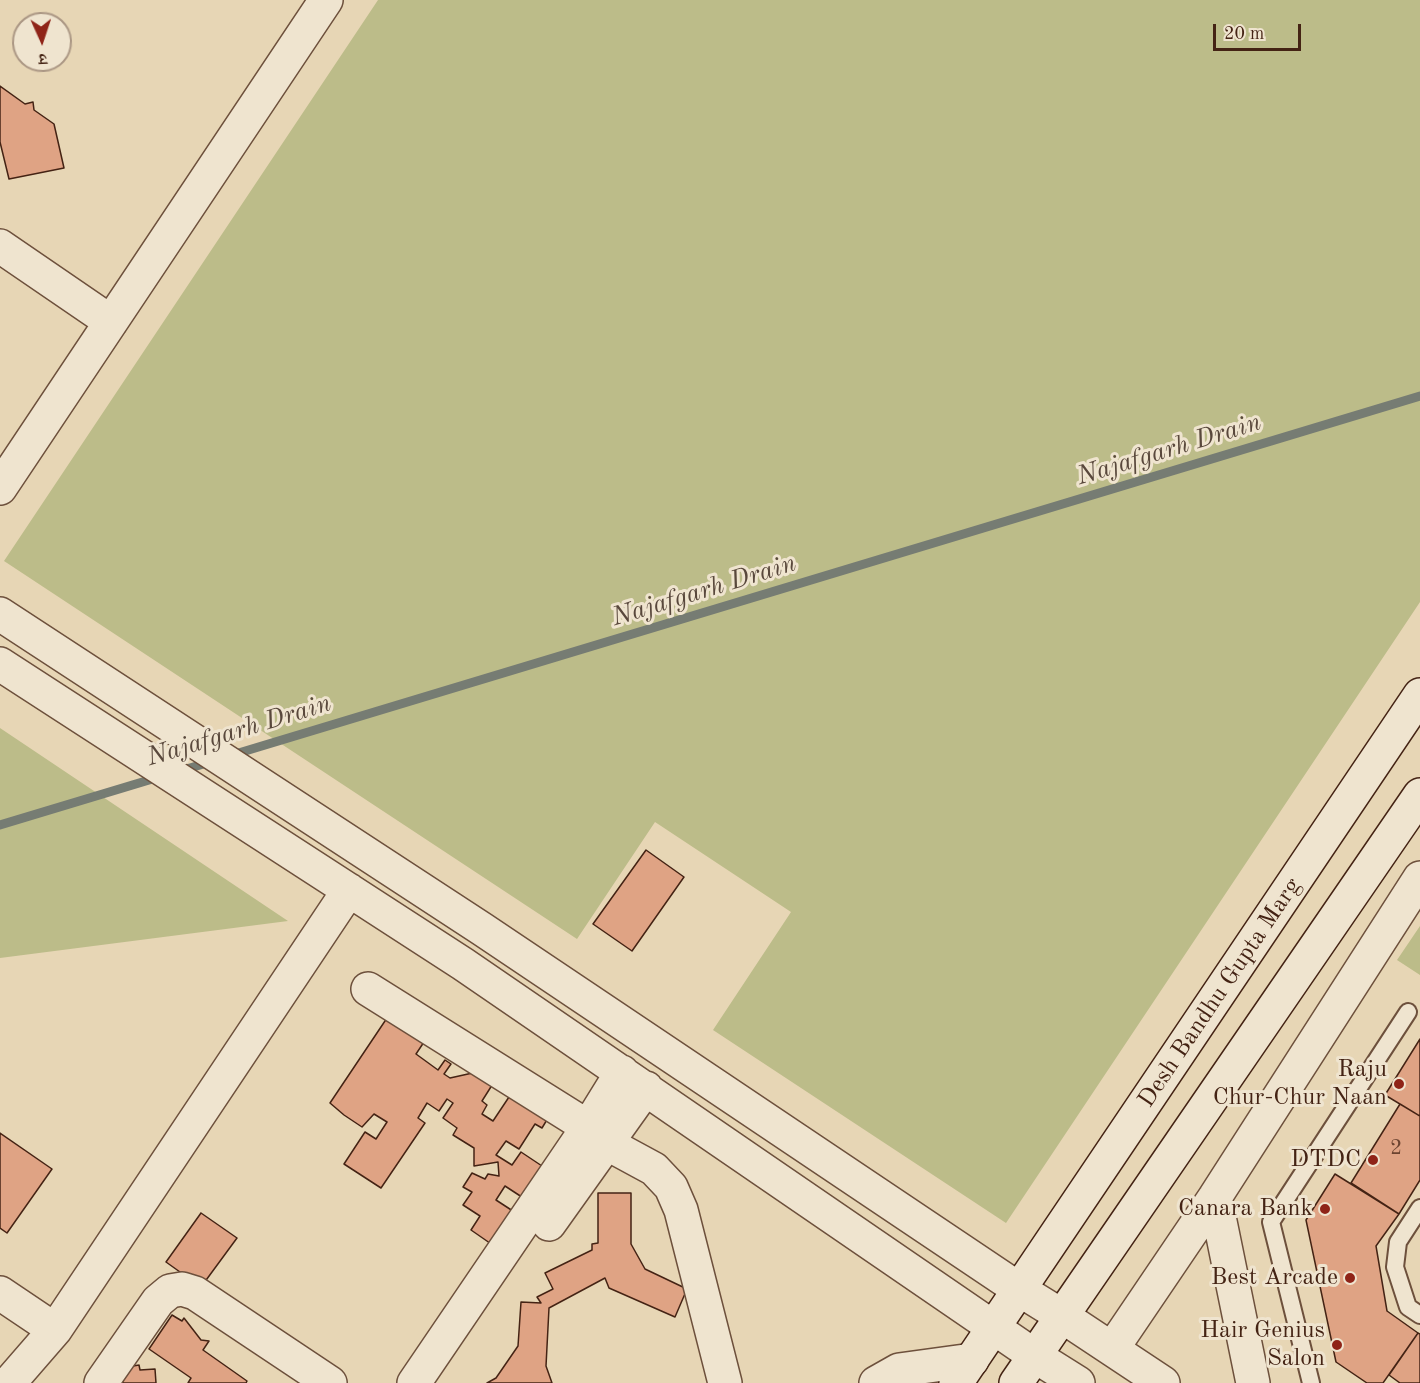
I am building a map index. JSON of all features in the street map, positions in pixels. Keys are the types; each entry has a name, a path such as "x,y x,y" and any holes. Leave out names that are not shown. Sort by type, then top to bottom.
{"street":[{"path":"0,488 326,0"},
{"path":"0,246 111,322"},
{"path":"0,614 492,936 1020,1290 1163,1383"},
{"path":"0,664 472,970 1035,1356 1078,1383"},
{"name":"Desh Bandhu Gupta Marg","path":"994,1326 1420,695"},
{"path":"1016,1383 1420,795"},
{"path":"1112,1349 1215,1197 1420,878"},
{"path":"15,1381 54,1330 349,890"},
{"path":"368,989 654,1169 671,1186 681,1210 725,1383"},
{"path":"436,1383 634,1080"},
{"path":"414,1383 597,1135"},
{"path":"1215,1197 1253,1383"},
{"path":"101,1383 158,1301 170,1291 182,1289 195,1293 330,1383"},
{"path":"0,1293 54,1330"},
{"path":"876,1383 899,1370 964,1371 994,1326"}],"lane":[{"path":"1311,1383 1271,1222 1408,1012"},
{"path":"1420,1208 1398,1242 1395,1267 1408,1307 1420,1316"}],"green space":[{"path":"378,0 1420,0 1420,602 1006,1223 713,1030 791,912 655,822 577,939 4,561"},
{"path":"0,728 288,921 0,958"},
{"path":"1420,926 1420,975 1397,960"}],"building":[{"path":"0,86 25,104 33,102 34,110 54,124 64,168 9,179 0,142"},
{"path":"646,850 684,877 632,951 593,924"},
{"path":"389,1015 426,1039 416,1054 438,1070 445,1060 451,1064 444,1074 450,1078 477,1072 494,1082 482,1101 487,1105 482,1114 493,1121 515,1088 551,1113 542,1128 535,1124 519,1149 506,1141 496,1155 512,1165 521,1152 542,1166 531,1203 505,1186 496,1200 519,1215 497,1248 471,1230 480,1216 463,1205 472,1192 463,1187 472,1173 485,1179 488,1174 499,1176 498,1162 474,1166 474,1148 453,1135 457,1128 443,1118 453,1103 447,1099 439,1111 427,1103 418,1118 425,1123 381,1188 344,1164 365,1132 376,1139 387,1122 374,1114 362,1127 330,1103"},
{"path":"1420,1039 1420,1116 1385,1095"},
{"path":"1400,1104 1420,1116 1420,1180 1399,1214 1351,1183"},
{"path":"0,1133 52,1169 7,1233 0,1228"},
{"name":"Best Arcade","path":"1335,1174 1399,1214 1376,1246 1387,1311 1418,1333 1383,1383 1367,1383 1336,1362 1306,1220"},
{"path":"598,1193 631,1193 631,1244 645,1269 687,1289 675,1317 609,1288 605,1278 549,1308 546,1366 552,1383 487,1383 496,1378 518,1346 521,1302 541,1303 537,1297 553,1289 545,1273 592,1250 592,1244 598,1243"},
{"path":"201,1213 237,1238 201,1287 166,1262"},
{"path":"172,1315 182,1321 184,1318 201,1340 209,1341 203,1350 247,1381 246,1383 188,1383 191,1378 149,1349"},
{"path":"1418,1333 1420,1334 1420,1383 1400,1383 1389,1375"},
{"path":"139,1365 140,1370 155,1369 156,1383 123,1383 121,1368"}],"waterway":[{"name":"Najafgarh Drain","path":"232,755 1420,396"},
{"name":"Najafgarh Drain","path":"180,771 210,762"},
{"name":"Najafgarh Drain","path":"0,825 159,777"}],"place":[{"name":"Raju Chur-Chur Naan","path":"1399,1084"},
{"name":"DTDC","path":"1373,1160"},
{"name":"Canara Bank","path":"1325,1209"},
{"name":"Best Arcade","path":"1350,1278"},
{"name":"Hair Genius Salon","path":"1337,1345"}]}
